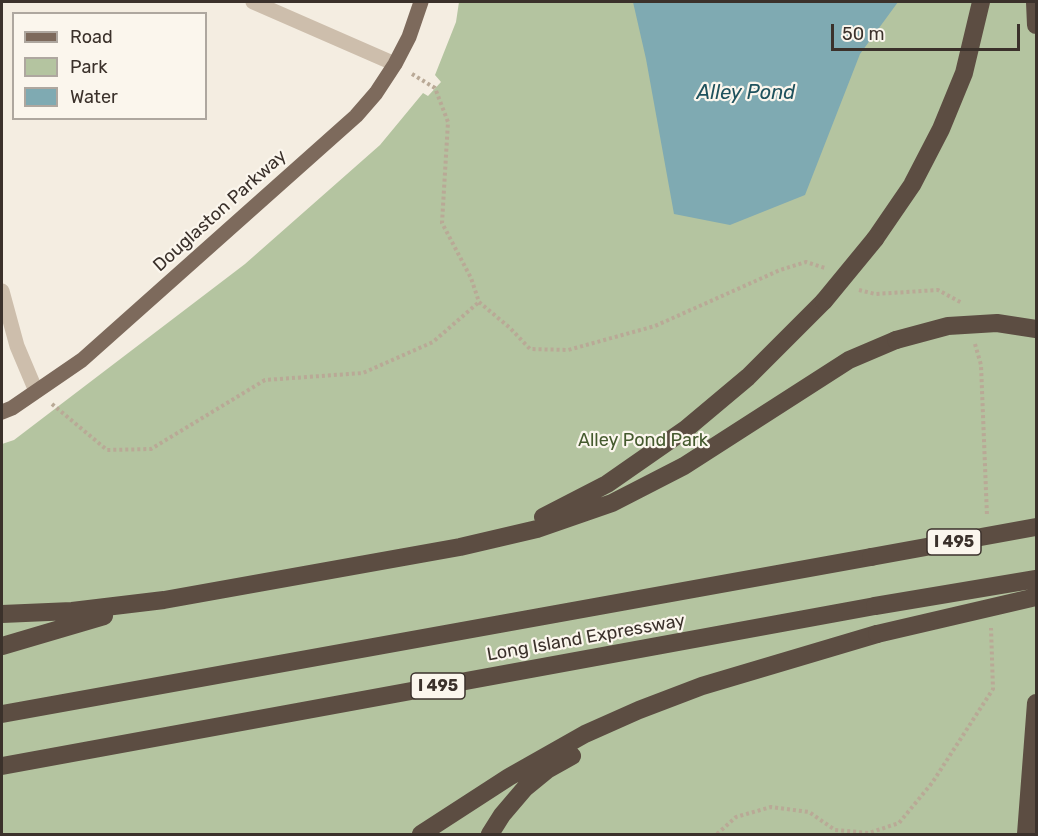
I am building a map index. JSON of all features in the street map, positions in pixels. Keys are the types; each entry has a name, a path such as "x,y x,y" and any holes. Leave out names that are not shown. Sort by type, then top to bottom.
{"highway":[{"path":"460,547 540,518 607,484 686,429 722,400 824,301 875,239 912,185 941,129 964,73 981,2"},
{"path":"1035,2 1036,25"},
{"path":"2,614 72,611 164,600 460,547 537,529 612,503 684,466 849,360 896,340 948,326 998,323 1036,329"},
{"name":"Long Island Expressway","path":"2,714 1036,527"},
{"name":"Long Island Expressway","path":"2,766 875,606 1036,579"},
{"path":"421,834 509,777 585,734 660,702 762,668 877,634 1036,597"},
{"path":"2,646 164,600"},
{"path":"490,834 502,814 525,788 547,770 660,707 762,668"},
{"path":"1026,834 1036,703"}],"main road":[{"name":"Douglaston Parkway","path":"2,412 12,408 81,360 356,116 376,93 395,64 409,37 421,2"}],"street":[{"path":"253,2 395,64"},
{"path":"2,291 17,346 36,391"}],"path":[{"path":"395,64 435,88 448,123 442,223 471,278 479,302 510,328 530,349 567,350 655,326 780,270 806,262 825,268 832,273"},
{"path":"856,289 875,294 938,290 962,303 965,312"},
{"path":"36,391 107,450 151,449 265,380 363,373 433,342 479,302"},
{"path":"972,333 981,365 988,527"},
{"path":"717,834 736,817 771,807 809,812 835,830 869,833 899,823 932,783 993,689 991,620"}],"green space":[{"name":"Alley Pond Park","path":"459,2 1036,2 1036,834 2,834 2,444 14,440 245,264 380,145 423,93 428,96 441,82 435,75 456,22"}],"water":[{"name":"Alley Pond","path":"633,2 898,2 860,54 805,195 730,225 674,214 646,59"}]}
